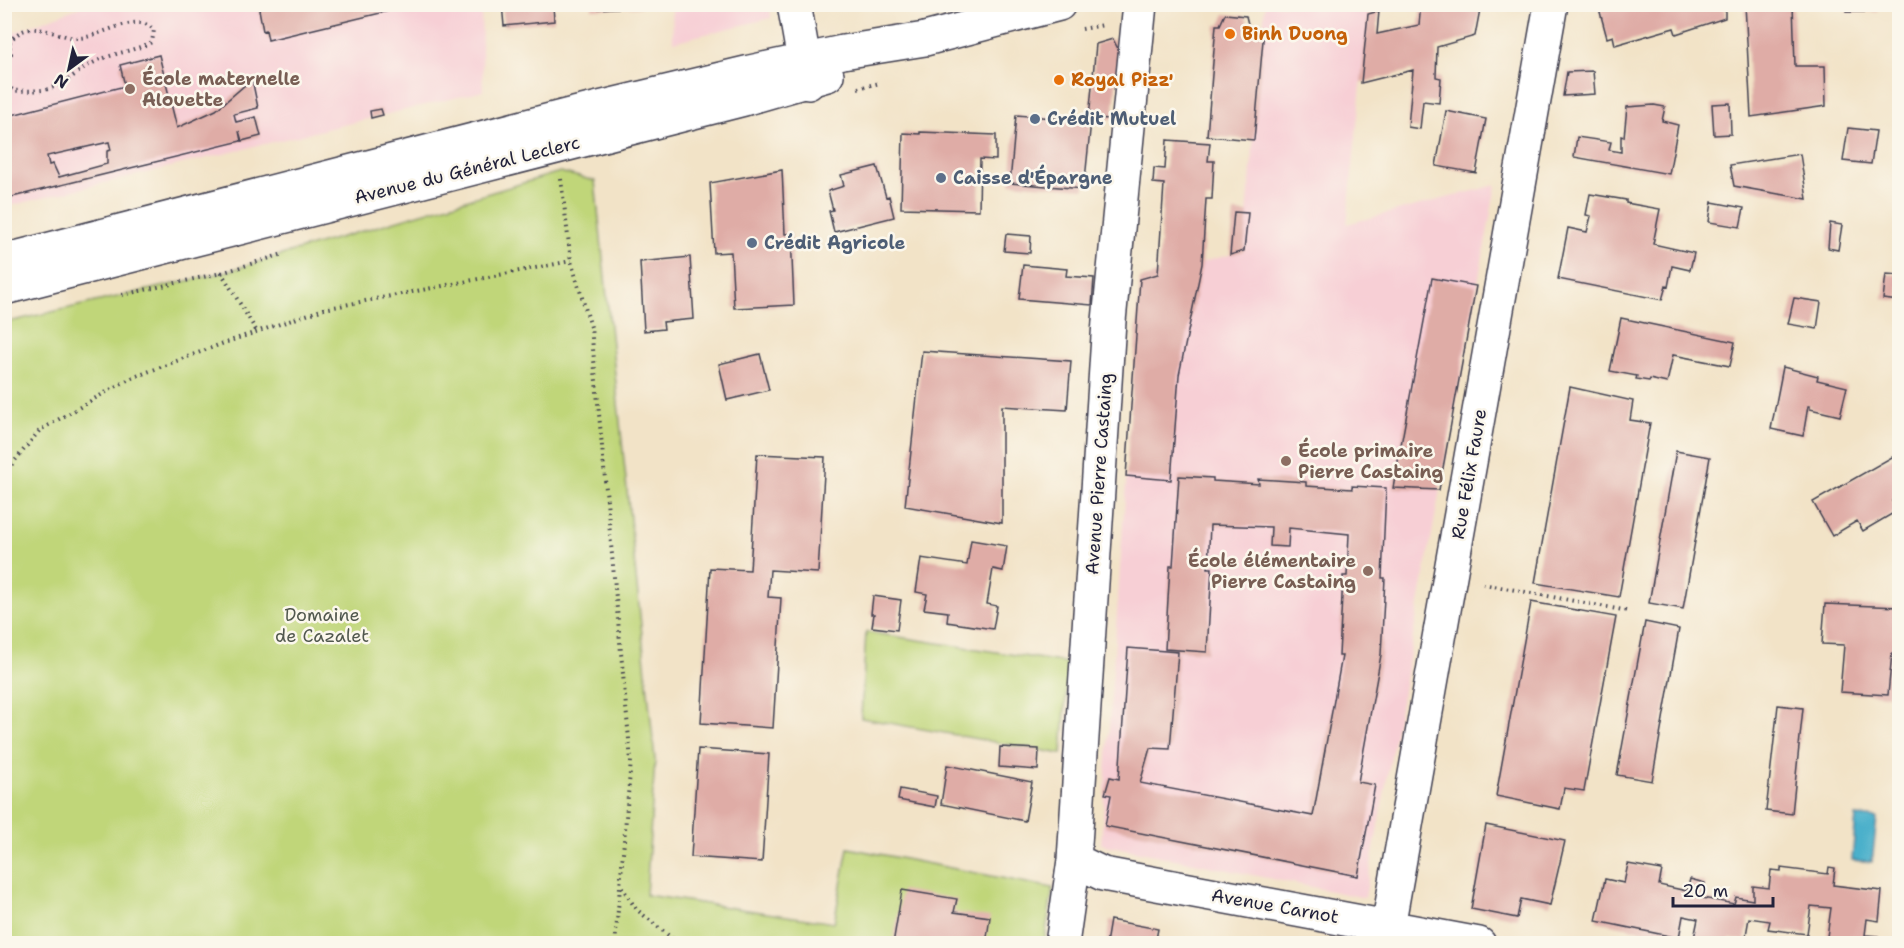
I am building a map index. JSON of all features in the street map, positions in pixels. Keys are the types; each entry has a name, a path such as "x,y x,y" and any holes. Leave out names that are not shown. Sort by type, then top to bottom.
{"street":[{"path":"794,4 806,72"},
{"name":"Avenue du Général Leclerc","path":"4,288 806,72 843,52 925,39 1059,4"},
{"name":"Avenue Pierre Castaing","path":"1062,944 1074,860 1109,321 1140,4"},
{"name":"Rue Félix Faure","path":"1387,935 1551,4"},
{"name":"Avenue du Général Leclerc","path":"4,261 570,115 750,72 806,72"},
{"name":"Avenue Carnot","path":"1074,860 1103,874 1320,915 1387,935 1479,944"}],"path":[{"path":"4,64 11,54 9,44 21,31 43,29 78,38 93,36 114,27 133,23 145,23 154,30 152,42 92,63 53,88 14,91 4,83"},
{"path":"560,172 571,261 591,327 632,761 615,944"},
{"path":"4,474 39,430 129,379 224,343 324,309 571,261"},
{"path":"1450,578 1628,610"},
{"path":"621,886 636,909 679,944"}],"shaded area":[{"name":"École maternelle Alouette","path":"85,5 481,5 483,91 5,207 5,36"},
{"path":"672,5 770,5 771,18 673,42"},
{"name":"École primaire Pierre Castaing","path":"1265,5 1369,5 1347,224 1496,185 1365,898 1101,844 1140,279 1244,251"}],"green space":[{"name":"Domaine de Cazalet","path":"560,172 595,181 655,760 646,895 834,923 848,848 1053,888 1044,943 5,943 4,323 221,273"},
{"path":"866,632 1068,663 1062,754 861,718"}],"water":[{"path":"1856,816 1877,818 1872,862 1852,860"}],"building":[{"path":"258,4 414,5 268,40 266,30 263,31"},
{"path":"502,4 553,4 554,21 504,26"},
{"path":"592,4 641,4 641,7 592,9"},
{"path":"1421,4 1481,4 1475,36 1437,47 1436,77 1441,78 1439,103 1423,101 1420,129 1408,127 1413,70 1361,83 1368,14 1379,11 1377,34 1419,25"},
{"path":"1602,4 1725,4 1725,18 1676,34 1674,28 1615,45 1613,36 1607,38 1600,12"},
{"path":"1745,4 1793,4 1795,66 1825,66 1826,106 1751,117"},
{"path":"1846,4 1878,4 1878,12 1846,12"},
{"path":"1225,14 1246,16 1249,28 1264,29 1254,140 1207,136 1216,25 1220,25"},
{"path":"1113,39 1119,51 1113,119 1089,118 1096,44"},
{"path":"159,55 177,128 216,110 252,79 258,108 234,114 236,122 256,117 261,136 242,141 239,131 241,141 4,199 4,122 9,120 8,116 125,86 120,65","holes":["109,142 111,150 107,151 107,164 59,177 53,164 49,165 47,156"]},
{"path":"1593,71 1595,94 1563,96 1567,72"},
{"path":"1730,103 1731,134 1714,135 1712,104"},
{"path":"1654,105 1665,107 1662,121 1678,125 1669,174 1574,157 1577,137 1611,142 1609,150 1621,152 1621,136 1624,137 1627,107"},
{"path":"381,109 383,115 371,118 370,111"},
{"path":"1446,111 1486,119 1476,173 1436,166"},
{"path":"1016,115 1091,121 1084,189 1010,183"},
{"path":"1848,128 1876,131 1871,164 1843,161"},
{"name":"Caisse d'Épargne","path":"920,132 996,135 996,160 980,159 979,210 901,208 903,133 920,134"},
{"path":"1167,140 1210,143 1208,161 1214,161 1212,199 1206,199 1202,264 1179,375 1171,480 1126,476 1140,279 1158,274 1164,184 1153,183 1154,168 1165,169"},
{"path":"1800,154 1807,199 1734,186 1730,165"},
{"path":"877,166 886,197 889,196 894,217 834,232 829,211 833,210 828,191 844,186 841,175"},
{"name":"Crédit Agricole","path":"782,170 785,234 791,234 794,305 734,308 731,252 714,253 710,183"},
{"path":"1590,194 1660,209 1653,244 1694,253 1690,270 1672,266 1668,287 1666,286 1662,300 1558,279 1568,228 1587,232 1591,216 1586,215"},
{"path":"1712,202 1744,208 1740,227 1709,222"},
{"path":"1234,212 1248,213 1244,251 1230,255"},
{"path":"1830,223 1842,225 1838,250 1828,248"},
{"path":"1006,234 1031,236 1030,253 1004,251"},
{"path":"690,257 694,319 663,322 664,329 644,331 640,262"},
{"path":"1023,265 1067,269 1066,276 1094,278 1092,305 1019,299"},
{"path":"1886,274 1899,275 1899,301 1883,299"},
{"path":"1432,278 1476,286 1439,490 1393,488"},
{"path":"1794,298 1821,302 1817,329 1788,324"},
{"path":"1621,318 1735,342 1730,366 1673,355 1667,383 1636,379 1637,376 1610,371"},
{"path":"922,351 1071,361 1067,410 1002,406 1002,523 905,506"},
{"path":"760,354 769,390 727,400 719,364"},
{"path":"1783,367 1818,376 1817,380 1847,387 1840,416 1810,409 1808,406 1803,436 1771,429"},
{"path":"1570,387 1633,401 1630,420 1650,423 1619,597 1535,583"},
{"path":"1676,451 1710,457 1683,609 1649,603"},
{"path":"1899,453 1899,497 1892,501 1897,511 1863,531 1857,521 1832,536 1813,502"},
{"path":"757,454 825,457 818,573 770,570 768,597 781,598 773,728 701,723 710,568 750,570"},
{"path":"1179,476 1259,484 1258,479 1306,482 1306,486 1352,489 1352,486 1386,488 1381,655 1358,782 1375,785 1358,876 1105,826 1111,795 1105,794 1110,777 1119,779 1128,648 1178,652 1170,749 1150,748 1140,783 1313,816 1342,656 1339,656 1343,576 1347,576 1349,534 1289,528 1288,547 1270,546 1271,527 1210,525 1208,568 1212,568 1207,652 1165,649"},
{"path":"971,540 1007,546 1003,571 993,569 987,604 997,606 993,629 947,622 948,612 924,609 927,594 916,592 921,558 967,565"},
{"path":"873,596 901,600 897,630 872,627"},
{"path":"1531,602 1616,617 1584,791 1564,788 1560,809 1496,796"},
{"path":"1825,604 1899,607 1899,653 1892,653 1888,695 1840,692 1844,645 1822,644"},
{"path":"1645,622 1679,629 1652,781 1617,775"},
{"path":"1778,705 1803,708 1792,814 1766,811"},
{"path":"1000,747 1039,749 1038,770 999,767"},
{"path":"698,749 769,754 762,862 691,857"},
{"path":"947,765 1032,782 1025,821 941,804"},
{"path":"900,789 937,796 935,807 898,800"},
{"path":"1486,825 1565,841 1550,905 1521,899 1517,918 1471,909"},
{"path":"1628,864 1662,870 1659,885 1687,891 1690,879 1705,883 1702,898 1734,904 1736,897 1753,900 1753,886 1769,888 1771,870 1781,871 1781,868 1828,874 1829,867 1835,868 1833,885 1882,891 1879,921 1867,919 1865,935 1878,936 1877,944 1826,944 1831,908 1811,906 1807,934 1768,929 1770,921 1749,918 1745,941 1730,938 1729,944 1693,943 1698,919 1683,916 1679,938 1596,921 1605,879 1624,883"},
{"path":"902,890 957,899 954,912 990,917 986,944 893,944"},
{"path":"1898,915 1899,944 1895,944"},
{"path":"1110,920 1158,929 1155,944 1106,944"}],"place":[{"name":"Binh Duong","path":"1230,34"},
{"name":"Royal Pizz'","path":"1059,80"},
{"name":"École maternelle Alouette","path":"130,89"},
{"name":"Crédit Mutuel","path":"1035,119"},
{"name":"Caisse d'Épargne","path":"941,178"},
{"name":"Crédit Agricole","path":"752,243"},
{"name":"École primaire Pierre Castaing","path":"1286,461"},
{"name":"École élémentaire Pierre Castaing","path":"1368,571"}]}
